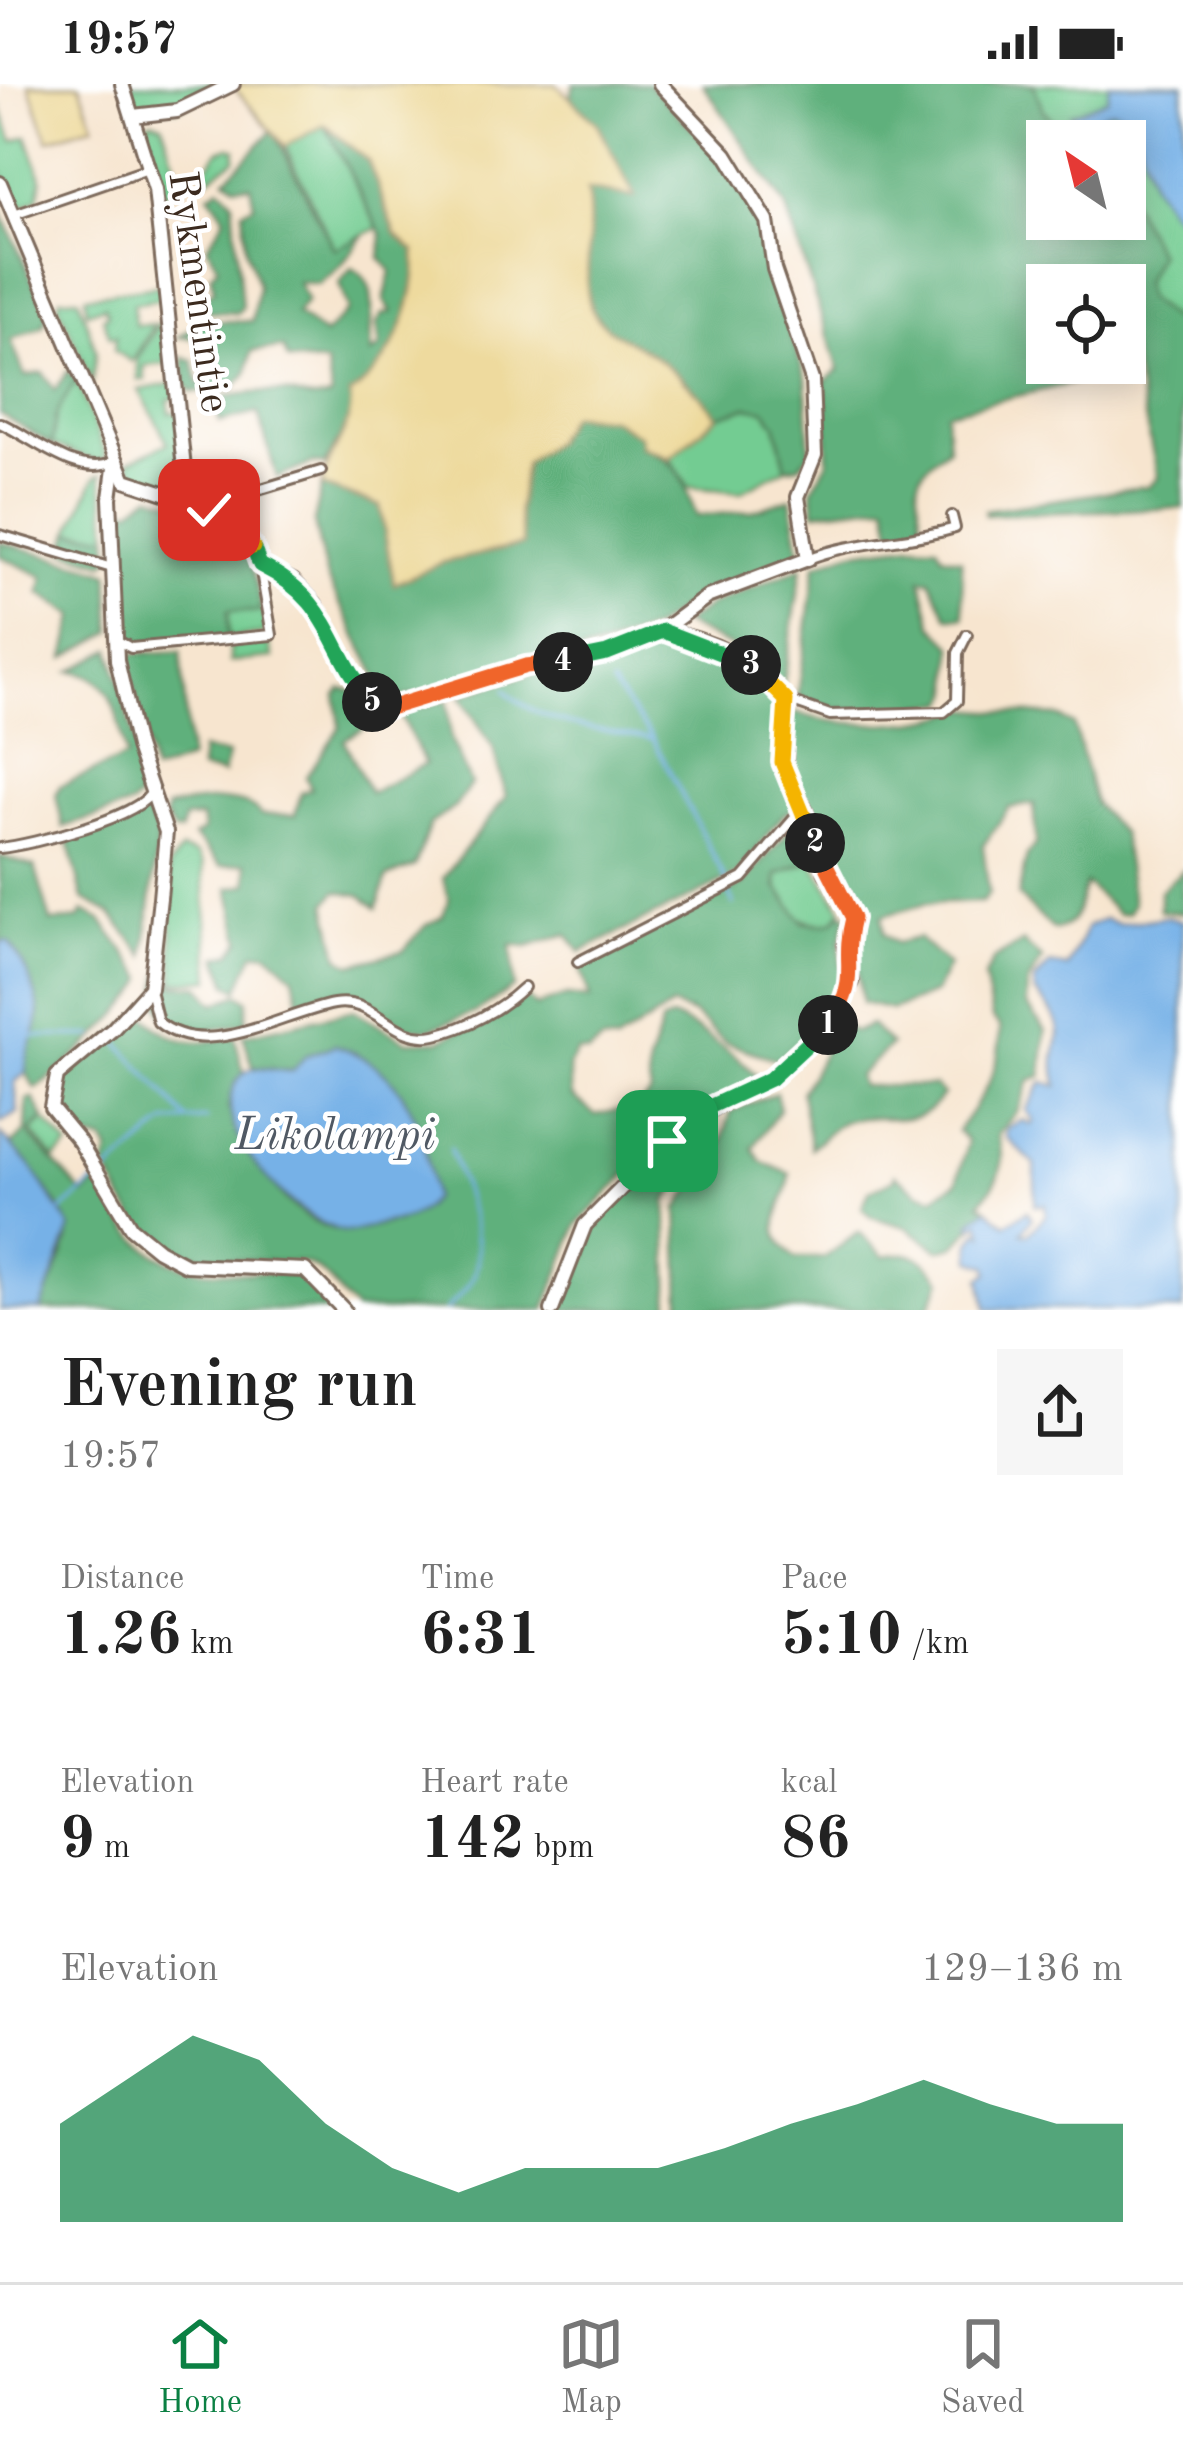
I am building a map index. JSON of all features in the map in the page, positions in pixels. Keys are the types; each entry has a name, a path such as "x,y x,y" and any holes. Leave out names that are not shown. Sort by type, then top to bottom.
{"street":[{"name":"Rykmentintie","path":"122,84 148,169 184,432 185,478 204,506"},
{"path":"133,116 177,111 233,84"},
{"path":"659,84 725,154 767,221 774,269 812,380 815,455 798,497 808,559"},
{"path":"14,215 148,169"},
{"path":"1,186 125,479 204,506 243,532 260,565 272,635 221,644 131,648 116,640"},
{"path":"0,424 91,467 116,460"},
{"path":"116,460 110,498 116,640 136,747 166,832 150,988 158,1022 169,1031 200,1038 349,1003 371,1010 404,1034 437,1035 487,1014 524,987"},
{"path":"204,506 321,471"},
{"path":"168,496 185,478"},
{"path":"260,565 293,581 315,604 367,698 386,709 526,666 607,653 663,631 707,598 864,542 955,528 952,515"},
{"path":"0,535 113,568"},
{"path":"663,631 735,655 756,668 786,700 830,715 944,712 958,701 958,653 967,635"},
{"path":"552,1310 585,1225 687,1122 770,1079 828,1025 852,982 845,946 853,918 844,895 826,873 782,762 786,700"},
{"path":"0,848 57,837 133,811 149,800 152,790"},
{"path":"578,962 743,878 804,808"},
{"path":"150,988 113,1029 57,1076 50,1099 54,1114 79,1141 131,1228 158,1250 186,1264 304,1270 344,1310"}],"green space":[{"path":"127,84 226,84 178,108 135,110"},
{"path":"574,84 649,84 720,157 759,218 767,271 806,378 810,452 799,466 786,468 776,424 765,410 747,407 718,416 678,374 606,327 593,311 587,289 586,189 633,197 597,124 570,97"},
{"path":"703,84 1033,84 1052,120 1026,120 1026,240 1146,240 1146,231 1158,254 1146,277 1146,264 1026,264 1026,384 1070,384 946,412 948,447 927,466 919,482 923,527 892,531 887,504 815,512 812,489 828,461 825,381 839,370 785,206"},
{"path":"1033,84 1183,84 1183,328 1146,299 1146,277 1158,254 1146,231 1146,120 1052,120"},
{"path":"0,105 13,141 27,136 42,179 38,198 17,210 0,167"},
{"path":"152,119 162,123 183,189 161,194 140,127"},
{"path":"325,125 378,228 335,249 285,146"},
{"path":"325,125 368,161 396,234 415,251 413,291 391,349 350,395 353,414 325,465 313,463 277,478 258,413 220,422 214,399 267,392 313,399 332,396 326,364 288,360 283,348 252,351 247,373 233,389 192,392 185,384 183,357 193,360 199,385 215,378 218,359 211,347 200,347 195,338 178,337 204,321 252,321 258,286 246,250 243,210 254,205 250,185 235,185 226,178 273,130 334,249 364,235 340,267 318,284 298,282 307,301 296,314 324,335 348,310 339,283 352,268 362,275 371,294 371,354 380,347 377,324 382,314 392,312 384,301 391,271 380,258 382,235"},
{"path":"236,149 235,159 206,180 203,173 218,151"},
{"path":"220,187 233,201 242,308 237,313 210,312 202,299 214,290 211,275 218,266 207,246 225,217 209,194"},
{"path":"0,210 48,313 43,326 11,340 25,376 43,373 55,390 68,371 76,379 56,415 52,445 0,414"},
{"path":"158,286 164,299 133,304 135,325 154,325 132,362 114,350 116,336 110,337 103,317 108,315 105,306 87,312 85,296"},
{"path":"78,297 96,351 92,382 58,305 60,298"},
{"path":"1146,299 1183,328 1183,508 985,515 985,510 1148,486 1158,478 1137,384 1146,384"},
{"path":"159,324 164,324 172,363 144,366 145,380 138,380 137,359"},
{"path":"76,379 106,455 100,463 52,445 56,415"},
{"path":"175,383 178,397 168,400 170,413 180,412 181,476 171,489 137,478 128,462 168,443 139,390"},
{"path":"747,407 765,409 776,424 786,468 740,492 689,487 670,458 718,416"},
{"path":"570,415 610,418 640,436 641,447 665,459 679,473 696,516 752,511 791,498 801,555 705,591 653,629 610,645 390,701 327,579 314,522 322,486 380,506 394,584 444,562 522,545 518,511 525,463 552,442"},
{"path":"101,474 109,535 70,532 95,478"},
{"path":"151,495 217,518 240,540 261,606 257,612 228,611 228,638 133,644 122,639 117,508 132,509"},
{"path":"70,532 109,535 110,559 105,563 64,551"},
{"path":"0,542 109,572 112,632 65,658 75,616 40,593 44,577 0,556"},
{"path":"937,545 942,555 961,559 964,617 948,617 930,580 921,579 933,625 953,645 952,694 947,703 850,710 798,695 816,564 853,551"},
{"path":"802,567 783,687 750,656 683,624 712,604"},
{"path":"261,606 267,625 263,634 228,638 228,611 257,612"},
{"path":"664,639 753,675 776,700 775,763 797,807 783,815 738,874 580,952 567,934 527,947 511,945 514,987 477,1012 426,1030 407,1027 362,998 344,996 300,1006 294,976 267,952 254,953 238,990 228,984 218,957 232,953 241,940 229,888 248,884 247,863 221,866 194,837 203,831 201,818 185,819 180,832 174,832 165,817 167,808 230,801 261,815 295,815 301,793 311,789 306,777 340,727 336,695 341,689 351,690 359,701 363,729 344,740 370,793 425,764 399,713 447,700 451,739 471,784 455,807 430,824 415,866 387,877 377,908 360,895 337,891 327,903 339,957 352,964 403,951 425,926 442,917 449,900 443,878 506,797 493,748 461,696"},
{"path":"268,640 273,658 230,662 230,646"},
{"path":"111,649 147,790 131,806 63,827 56,795 60,786 126,757 106,691 97,681 71,671"},
{"path":"181,651 189,760 153,773 126,654"},
{"path":"962,709 1057,716 1074,725 1095,804 1122,834 1133,904 1128,913 1118,914 1086,884 1074,918 1054,930 1018,896 1027,855 1036,844 1034,804 1009,808 983,846 989,893 982,902 926,904 882,916 884,934 896,943 918,938 948,965 935,993 892,1010 862,1003 854,947 862,922 795,782 788,761 791,717 797,712 833,721 880,724"},
{"path":"201,750 228,755 223,774 200,770"},
{"path":"147,812 158,836 145,956 111,914 83,899 68,840"},
{"path":"801,817 809,839 807,862 777,875 777,887 803,922 825,924 841,912 847,915 840,943 843,989 819,1006 812,1030 777,1060 726,1043 693,1014 672,1006 616,1043 602,1042 589,1053 577,1052 569,1066 572,1096 595,1115 639,1106 651,1092 651,1057 661,1023 670,1018 716,1042 758,1078 673,1128 578,1224 545,1310 355,1310 309,1265 202,1256 164,1247 136,1221 122,1198 105,1166 109,1151 103,1141 86,1139 56,1104 65,1075 142,1012 163,1031 184,1040 235,1037 244,1073 228,1107 275,1187 309,1218 329,1228 356,1231 397,1222 293,1071 253,1067 243,1035 354,1010 407,1041 440,1040 527,998 536,1006 567,996 590,999 579,965 743,884"},
{"path":"181,850 197,855 203,865 211,979 174,982 169,866"},
{"path":"0,856 35,867 51,922 79,919 83,911 101,920 145,978 114,1019 36,1089 26,1062 39,1015 26,974 8,941 0,942"},
{"path":"812,861 842,909 834,922 812,922 794,914 778,887 777,875"},
{"path":"1183,870 1183,913 1160,911 1160,891"},
{"path":"1023,942 1042,959 1028,983 1026,1004 1046,1031 1042,1076 1030,1080 1018,1110 998,1135 1000,1171 980,1203 988,1209 955,1246 939,1250 906,1227 871,1217 862,1208 869,1191 894,1179 895,1174 918,1192 934,1197 957,1182 968,1141 957,1131 989,1083 1000,1043 1000,1027 992,1018 984,977 994,959"},
{"path":"160,975 174,985 200,986 214,1004 239,994 248,1000 246,1023 199,1033 168,1024 157,1001"},
{"path":"840,1022 854,1032 871,1025 891,1045 858,1076 861,1086 935,1086 943,1095 933,1107 912,1118 844,1122 811,1148 801,1093"},
{"path":"776,1093 780,1109 753,1148 761,1161 790,1174 777,1226 784,1247 795,1258 824,1258 859,1232 884,1256 918,1257 942,1280 928,1310 681,1310 678,1209 721,1145 731,1111"},
{"path":"33,1098 44,1118 29,1134 84,1195 99,1183 139,1241 160,1256 205,1270 301,1275 338,1310 42,1310 66,1248 68,1229 47,1190 9,1148 26,1131 27,1100"},
{"path":"712,1110 700,1156 667,1201 670,1310 558,1310 596,1219 676,1138"},
{"path":"45,1120 69,1147 55,1159 31,1132"}],"sand":[{"path":"29,84 80,84 94,125 48,140"},
{"path":"231,84 556,84 597,124 635,197 587,190 588,290 593,312 606,327 678,375 718,416 670,458 641,446 640,436 610,418 570,415 553,442 525,463 518,511 523,545 444,562 394,584 380,506 322,486 348,419 350,395 379,367 408,311 415,251 396,234 368,161 325,125 285,146"}],"water":[{"path":"1109,84 1183,84 1183,214 1173,215 1151,183 1146,120 1111,110 1090,120 1077,120 1070,114 1107,99"},
{"path":"1167,917 1183,921 1183,1310 987,1309 981,1278 989,1273 988,1266 972,1260 971,1242 979,1231 984,1234 980,1222 973,1228 970,1222 988,1209 1006,1224 1027,1211 1032,1218 1022,1232 1028,1234 1046,1215 1045,1204 1035,1206 1035,1165 1006,1137 1007,1129 1023,1120 1030,1125 1034,1122 1026,1110 1042,1082 1058,1086 1059,1030 1035,992 1034,982 1050,964 1068,967 1087,927 1105,919 1118,924"},
{"path":"8,941 28,976 39,1015 26,1073 15,1082 18,1113 0,1123 0,942"},
{"name":"Likolampi","path":"335,1045 360,1055 396,1085 417,1125 433,1197 413,1216 354,1232 329,1226 280,1192 240,1140 231,1114 232,1090 247,1071 293,1071 305,1056"},
{"path":"0,1133 30,1165 71,1228 41,1310 0,1310"}],"waterway":[{"path":"612,685 653,739 726,880"},
{"path":"505,690 554,719 651,739"},
{"path":"729,892 733,904"},
{"path":"30,1036 94,1036"},
{"path":"114,1038 187,1119"},
{"path":"107,1173 166,1123 207,1119"},
{"path":"446,1310 470,1282 477,1258 475,1226 450,1149"},
{"path":"61,1211 95,1182"}],"route":[{"path":"209,510 236,524 260,565 293,581 315,604 367,698 386,709 459,691 526,666 607,653 663,631 735,655 777,686 786,700 782,726 785,775 804,808 826,873 844,895 853,918 845,946 852,982 828,1025 770,1079 707,1108 667,1141"}]}
